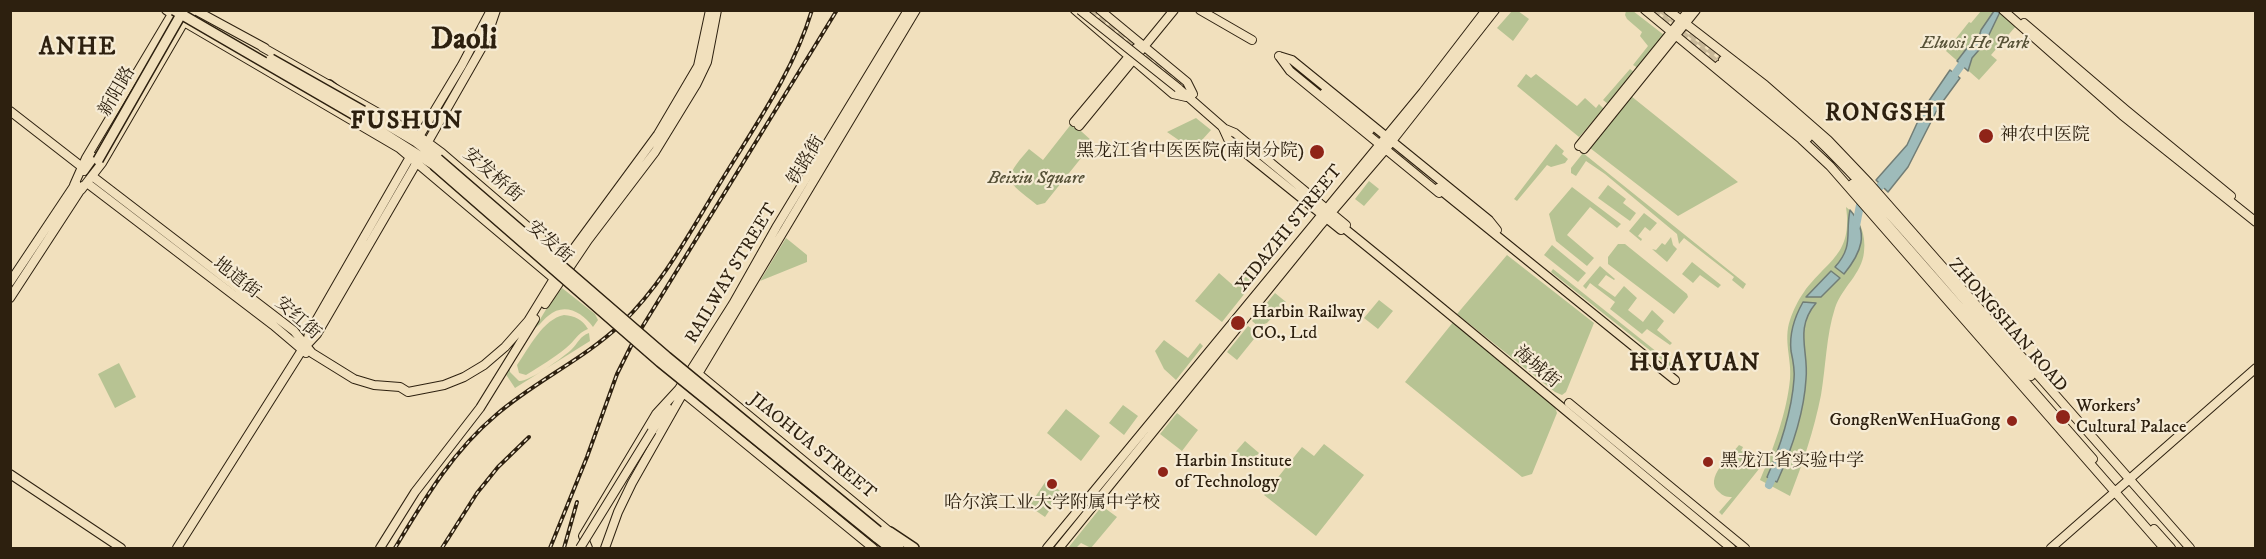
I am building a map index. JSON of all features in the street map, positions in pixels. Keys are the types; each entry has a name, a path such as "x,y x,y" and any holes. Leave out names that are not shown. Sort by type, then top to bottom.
{"highway":[{"name":"安发街","path":"185,10 362,114 403,144 436,162 669,369 882,542"},
{"name":"新阳路","path":"96,158 185,10"},
{"path":"173,11 178,21 184,22 191,17 194,10"},
{"name":"安发街","path":"173,11 362,114 418,139 426,145 436,162"},
{"name":"新阳路","path":"96,158 173,11"},
{"path":"329,85 362,114"},
{"path":"320,100 362,114"},
{"path":"403,144 414,160 436,162"},
{"path":"882,542 905,549"},
{"name":"JIAOHUA STREET","path":"882,542 899,549"},
{"name":"JIAOHUA STREET","path":"882,542 914,549"}],"main road":[{"path":"194,10 329,85 418,139 494,10"},
{"path":"441,109 494,10"},
{"path":"426,145 485,42 494,10"},
{"path":"380,549 415,492 480,408 556,281 646,152 695,73 702,55 710,10"},
{"path":"569,262 655,152 696,85 707,62 717,10"},
{"name":"RAILWAY STREET","path":"695,371 908,10"},
{"name":"铁路街","path":"605,549 623,499 681,391 916,10"},
{"path":"1075,10 1173,94 1190,96"},
{"path":"1080,10 1180,86 1223,128 1312,202"},
{"path":"1100,10 1187,82 1190,96"},
{"path":"1142,45 1167,10"},
{"path":"1076,124 1173,10"},
{"path":"1200,10 1252,40"},
{"name":"XIDAZHI STREET","path":"1047,549 1382,148 1486,10"},
{"name":"XIDAZHI STREET","path":"1389,138 1495,10"},
{"path":"1645,10 1801,139 1840,177 1862,190 1877,207"},
{"path":"1668,10 1765,85 1828,140 1853,167 1862,190"},
{"path":"1683,23 1689,10"},
{"path":"1582,147 1696,10"},
{"path":"2003,10 2256,216"},
{"path":"2010,10 2019,21 2122,115 2256,222"},
{"name":"新阳路","path":"77,188 82,168 173,11"},
{"name":"新阳路","path":"10,282 77,188 89,180 102,163 184,22"},
{"path":"184,22 375,138"},
{"path":"262,47 292,59 390,114"},
{"path":"1279,56 1292,60 1389,138 1489,220 1508,243"},
{"path":"1279,56 1370,130"},
{"path":"1279,56 1290,71 1382,148 1483,228 1508,243"},
{"path":"1776,106 1768,97 1721,62 1776,106 1810,132 2122,485 2190,549"},
{"path":"262,69 320,100 414,160 556,281"},
{"path":"1765,85 1768,97"},
{"path":"10,113 82,168"},
{"path":"1223,128 1235,134 1326,214 1444,303 1450,314"},
{"name":"安发桥街","path":"426,145 569,262"},
{"name":"新阳路","path":"10,298 96,158"},
{"path":"305,347 329,315 414,160"},
{"name":"地道街","path":"89,180 305,347 310,357 356,384 376,389 408,392 431,389 464,377 484,365 505,346 528,321 556,281"},
{"path":"1438,188 1675,380"},
{"name":"ZHONGSHAN ROAD","path":"1877,207 2122,485 2184,549"},
{"name":"XIDAZHI STREET","path":"1059,549 1326,214"},
{"name":"海城街","path":"1339,224 1731,549"},
{"path":"177,549 305,347 364,245"},
{"path":"2051,549 2256,368"},
{"name":"JIAOHUA STREET","path":"695,371 882,542"},
{"path":"580,549 681,391"},
{"path":"587,549 582,536 656,414 681,391"},
{"name":"JIAOHUA STREET","path":"681,391 882,542"},
{"name":"海城街","path":"1569,403 1745,549"},
{"path":"587,549 654,432"},
{"path":"10,474 121,549"},
{"path":"2122,485 2164,549"},
{"name":"ZHONGSHAN ROAD","path":"2122,485 2171,549"}],"green space":[{"path":"1512,11 1518,11 1529,19 1513,41 1497,28"},
{"path":"1626,11 1633,11 1664,35 1638,68 1633,65 1648,46 1640,36 1642,32 1627,19"},
{"name":"Eluosi He Park","path":"1981,11 1999,11 2016,26 1991,55 1997,60 1979,80 1946,51"},
{"path":"1630,69 1634,72 1608,104 1603,100"},
{"path":"1526,74 1531,78 1536,74 1577,106 1585,98 1596,108 1599,104 1604,109 1579,137 1517,86"},
{"path":"1631,96 1738,182 1678,216 1590,148"},
{"path":"1196,118 1211,130 1193,150 1167,132"},
{"name":"Beixiu Square","path":"1072,123 1092,141 1090,147 1045,203 1037,205 1013,185 1011,174 1029,149 1043,160"},
{"path":"1556,144 1564,151 1562,154 1568,159 1565,163 1551,167 1547,165 1517,201 1514,199"},
{"path":"1583,153 1746,284 1743,289 1732,280 1734,277 1684,238 1679,244 1677,234 1586,161 1576,176 1571,173 1571,168"},
{"path":"1369,181 1379,189 1364,206 1355,199"},
{"path":"1608,185 1626,199 1623,203 1636,213 1630,221 1598,198"},
{"path":"1572,187 1621,224 1617,228 1590,207 1567,235 1594,258 1587,266 1556,241 1549,214"},
{"path":"1846,207 1861,227 1864,252 1860,267 1842,293 1835,308 1818,408 1808,446 1790,496 1760,480 1779,431 1786,404 1790,372 1788,327 1802,295 1842,247 1846,236"},
{"path":"1644,213 1657,223 1650,231 1645,227 1638,236 1642,239 1641,241 1629,231"},
{"path":"1671,237 1677,249 1667,262 1652,249 1656,250 1662,243 1665,245"},
{"path":"786,238 807,255 807,262 760,281"},
{"path":"1618,244 1625,244 1687,294 1688,297 1674,314 1608,264 1608,257"},
{"path":"1552,245 1586,273 1578,282 1544,255"},
{"path":"1507,255 1594,323 1566,392 1562,395 1555,392 1457,314"},
{"path":"1692,262 1721,285 1718,288 1700,275 1693,283 1682,274"},
{"path":"1600,266 1615,279 1606,275 1598,285 1615,297 1624,286 1637,298 1628,310 1643,322 1652,310 1664,321 1657,330 1672,343 1670,345 1647,329 1642,334 1610,309 1615,302 1590,283 1586,289 1583,286"},
{"path":"1553,269 1677,368 1676,371 1551,272"},
{"path":"1250,272 1257,278 1222,322 1195,301 1219,273 1236,288"},
{"path":"1985,286 2001,304 1990,313 1975,295"},
{"path":"562,288 595,314 598,320 593,327 578,313 566,309 554,312 535,328"},
{"path":"1275,293 1286,302 1267,323 1258,326 1252,321"},
{"path":"1379,300 1393,311 1378,329 1364,318"},
{"path":"564,315 578,319 588,329 541,366 526,375 519,373 517,365 537,335 549,322"},
{"path":"1454,321 1554,404 1557,413 1532,474 1522,477 1405,382"},
{"path":"1248,326 1254,330 1254,339 1237,360 1227,352"},
{"path":"589,333 590,341 515,388 505,373 510,366 510,372 519,381 530,378 562,358"},
{"path":"1164,340 1188,358 1200,343 1203,346 1176,380 1164,369 1155,351"},
{"path":"119,363 136,397 115,408 98,374"},
{"path":"1123,405 1138,416 1124,435 1109,423"},
{"path":"1066,409 1100,436 1081,461 1047,433"},
{"path":"1177,413 1198,430 1182,451 1160,434"},
{"path":"1245,441 1259,453 1245,469 1231,457"},
{"path":"1324,444 1364,475 1316,536 1264,495 1302,447 1314,456"},
{"path":"1739,445 1743,447 1741,451 1748,450 1755,455 1757,464 1760,461 1763,464 1722,515 1719,512 1732,497 1720,493 1714,481 1724,461"},
{"path":"1046,481 1062,492 1045,517 1029,506"},
{"path":"1102,506 1117,517 1091,548 1081,543 1076,548 1068,548"}],"water":[{"path":"1994,11 2000,12 1985,43 1972,58 1968,71 1957,61 1974,39 1979,37"},
{"path":"1950,70 1960,78 1938,108 1908,167 1888,192 1876,180 1907,145 1924,108"},
{"path":"1850,210 1860,227 1861,243 1859,251 1844,274 1835,267 1847,246"},
{"path":"1831,271 1840,278 1821,297 1806,297"},
{"path":"1803,302 1816,303 1809,313 1804,331 1806,369 1803,406 1777,482 1767,477 1781,441 1791,403 1794,365 1791,338 1795,320"}],"waterway":[{"path":"1950,81 1967,57"},
{"path":"1856,226 1860,205 1888,179"},
{"path":"1769,485 1776,470"}],"tunnel":[{"path":"1090,10 1182,84"},
{"path":"1653,10 1719,65"},
{"path":"1663,10 1723,60"},
{"path":"421,145 441,109"},
{"path":"1370,130 1425,177"},
{"path":"364,245 415,155"}],"railway":[{"path":"395,548 440,477 480,429 511,403 606,337 650,292 687,239 772,99 794,56 812,10"},
{"path":"550,548 587,457 617,374 633,342 837,10"},
{"path":"442,548 477,493 498,467 529,437"},
{"path":"564,548 577,502"}],"place":[{"name":"神农中医院","path":"1986,136"},
{"name":"黑龙江省中医医院(南岗分院)","path":"1317,152"},
{"name":"Harbin Railway CO., Ltd","path":"1238,323"},
{"name":"Workers' Cultural Palace","path":"2063,417"},
{"name":"GongRenWenHuaGong","path":"2012,421"},
{"name":"黑龙江省实验中学","path":"1708,462"},
{"name":"Harbin Institute of Technology","path":"1163,472"},
{"name":"哈尔滨工业大学附属中学校","path":"1052,484"}],"district":[{"name":"Daoli","path":"464,42"},
{"name":"ANHE","path":"78,49"},
{"name":"RONGSHI","path":"1886,115"},
{"name":"FUSHUN","path":"407,123"},
{"name":"HUAYUAN","path":"1695,365"}]}
